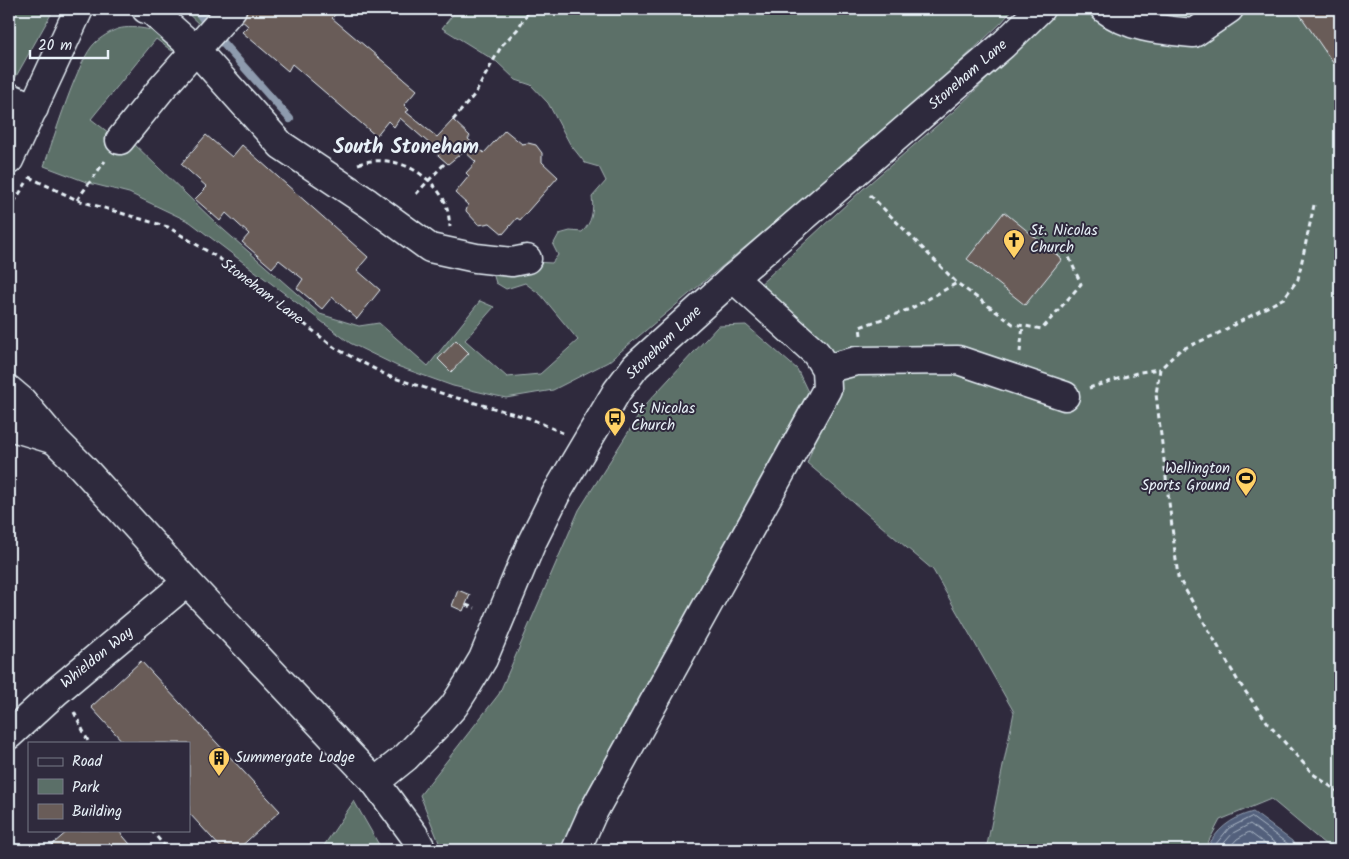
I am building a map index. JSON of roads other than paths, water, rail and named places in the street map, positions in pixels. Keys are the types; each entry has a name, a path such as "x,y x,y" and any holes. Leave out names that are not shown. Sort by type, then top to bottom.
{"street":[{"path":"9,160 80,9"},
{"path":"146,9 152,11 196,50 281,145 368,203 430,248 476,258 512,262 528,259"},
{"path":"120,140 232,9"},
{"name":"Stoneham Lane","path":"376,782 406,756 438,724 454,706 476,671 493,637 531,544 583,446 617,391 636,366 733,278 852,177 1040,9"},
{"path":"1105,9 1118,18 1148,29 1194,34 1229,9"},
{"path":"9,97 34,108"},
{"path":"576,850 597,806 827,389 826,369 816,353 733,278"},
{"path":"826,369 866,361 958,360 1065,396"},
{"path":"9,390 22,401 55,440 376,782 414,835 422,850"},
{"path":"9,426 55,440"},
{"name":"Whieldon Way","path":"9,735 62,686 187,582"}],"water":[{"path":"1253,812 1292,841 1297,850 1206,850 1214,836 1231,821"}],"waterway":[{"path":"196,9 205,22"},
{"path":"221,41 290,119"}],"place":[{"name":"St. Nicolas Church","path":"1014,259"},
{"name":"St Nicolas Church","path":"615,437"},
{"name":"Wellington Sports Ground","path":"1246,497"},
{"name":"Summergate Lodge","path":"219,777"}],"district":[{"name":"South Stoneham","path":"406,148"}]}
